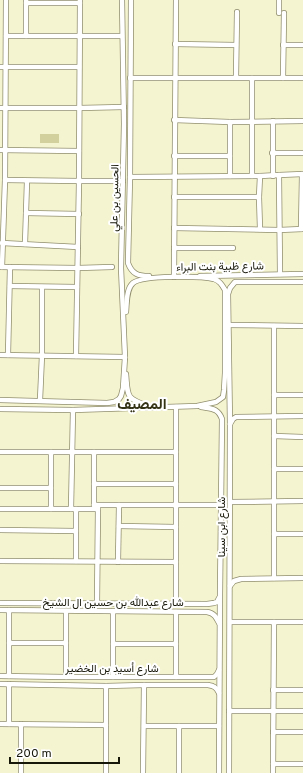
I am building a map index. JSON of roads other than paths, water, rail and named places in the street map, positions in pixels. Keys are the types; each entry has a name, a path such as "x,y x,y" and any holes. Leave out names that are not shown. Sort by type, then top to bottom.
{"street":[{"path":"6,0 6,67 3,108 5,180 1,267 112,267"},
{"name":"الحسين بن علي","path":"40,400 114,402 121,396 123,388 125,357 121,268 124,181 122,0"},
{"name":"الحسين بن علي","path":"131,0 128,263 131,270 137,274"},
{"path":"174,277 176,0"},
{"path":"279,0 283,45 283,78"},
{"path":"26,36 26,1 80,1 79,214 76,356"},
{"path":"236,12 236,77"},
{"path":"6,36 122,36"},
{"path":"175,44 236,45"},
{"path":"283,45 303,45"},
{"path":"0,67 80,67"},
{"path":"130,78 303,78"},
{"path":"252,78 252,176"},
{"path":"3,108 124,107"},
{"path":"174,120 230,122 303,121"},
{"path":"273,121 273,176"},
{"path":"230,122 230,176"},
{"path":"3,150 79,151"},
{"path":"272,153 303,153"},
{"path":"174,156 230,156"},
{"path":"130,177 273,176 279,174 303,174 302,229 260,230 174,228"},
{"path":"279,174 280,274"},
{"path":"260,176 260,230"},
{"path":"5,180 124,181"},
{"path":"24,244 27,180"},
{"path":"174,197 259,197"},
{"path":"26,213 79,214"},
{"path":"2,243 78,247"},
{"path":"174,248 233,248"},
{"path":"8,355 10,267"},
{"name":"شارع ظبية بنت البراء","path":"137,274 144,276 174,277 303,274"},
{"path":"0,409 73,410 197,406 216,402 223,397 225,373 225,290 220,283 214,280 174,277 138,280 129,288 124,331"},
{"name":"شارع ظبية بنت البراء","path":"235,282 303,282"},
{"name":"شارع ابن سينا","path":"229,773 230,424 228,294 230,288 235,282"},
{"path":"10,286 77,286"},
{"path":"0,400 40,400 42,355 42,287"},
{"path":"228,325 303,326"},
{"path":"274,326 274,578"},
{"path":"0,355 125,357 128,395 133,401 152,407"},
{"path":"274,395 303,395"},
{"name":"شارع ابن سينا","path":"197,406 216,410 222,419 219,773"},
{"path":"176,407 176,604"},
{"path":"73,410 72,452 76,561"},
{"path":"230,424 236,417 303,416"},
{"path":"274,436 303,437"},
{"path":"0,452 176,452"},
{"path":"51,452 51,509"},
{"path":"94,452 94,505 98,509 97,604"},
{"path":"274,469 303,469"},
{"path":"94,484 176,484"},
{"path":"221,485 230,485"},
{"path":"0,488 51,488"},
{"path":"230,502 303,501"},
{"path":"94,505 221,505"},
{"path":"118,562 119,505"},
{"path":"0,509 98,509"},
{"path":"119,526 176,527"},
{"path":"0,530 76,531"},
{"path":"274,534 303,534"},
{"path":"0,561 176,562"},
{"path":"230,570 234,576 241,579"},
{"path":"230,586 234,581 241,579 303,578"},
{"path":"208,604 217,602 220,594"},
{"name":"شارع عبدالله بن حسين ال الشيخ","path":"0,603 208,604"},
{"path":"207,612 212,610 212,606 208,604"},
{"name":"شارع عبدالله بن حسين ال الشيخ","path":"0,610 207,612"},
{"path":"9,610 9,676"},
{"path":"66,611 66,677"},
{"path":"112,677 113,611"},
{"path":"176,612 176,677"},
{"path":"207,612 213,613 220,624"},
{"path":"230,622 303,622"},
{"path":"273,773 274,622"},
{"path":"9,643 66,644"},
{"path":"113,644 176,644"},
{"path":"208,677 214,677 220,668"},
{"name":"شارع أسيد بن الخضير","path":"0,676 208,677"},
{"path":"208,677 212,678 214,681 213,684 208,685"},
{"name":"شارع أسيد بن الخضير","path":"0,684 106,686 208,685"},
{"path":"9,684 9,724"},
{"path":"143,773 144,685"},
{"path":"208,685 216,688 219,694"},
{"path":"106,686 106,773"},
{"path":"273,690 303,690"},
{"path":"230,711 303,711"},
{"path":"0,724 106,725"},
{"path":"21,724 21,773"},
{"path":"144,726 219,726"},
{"path":"179,726 179,773"},
{"path":"273,732 303,732"},
{"path":"273,764 303,764"}],"district":[{"name":"المصيف","path":"142,404"}]}
